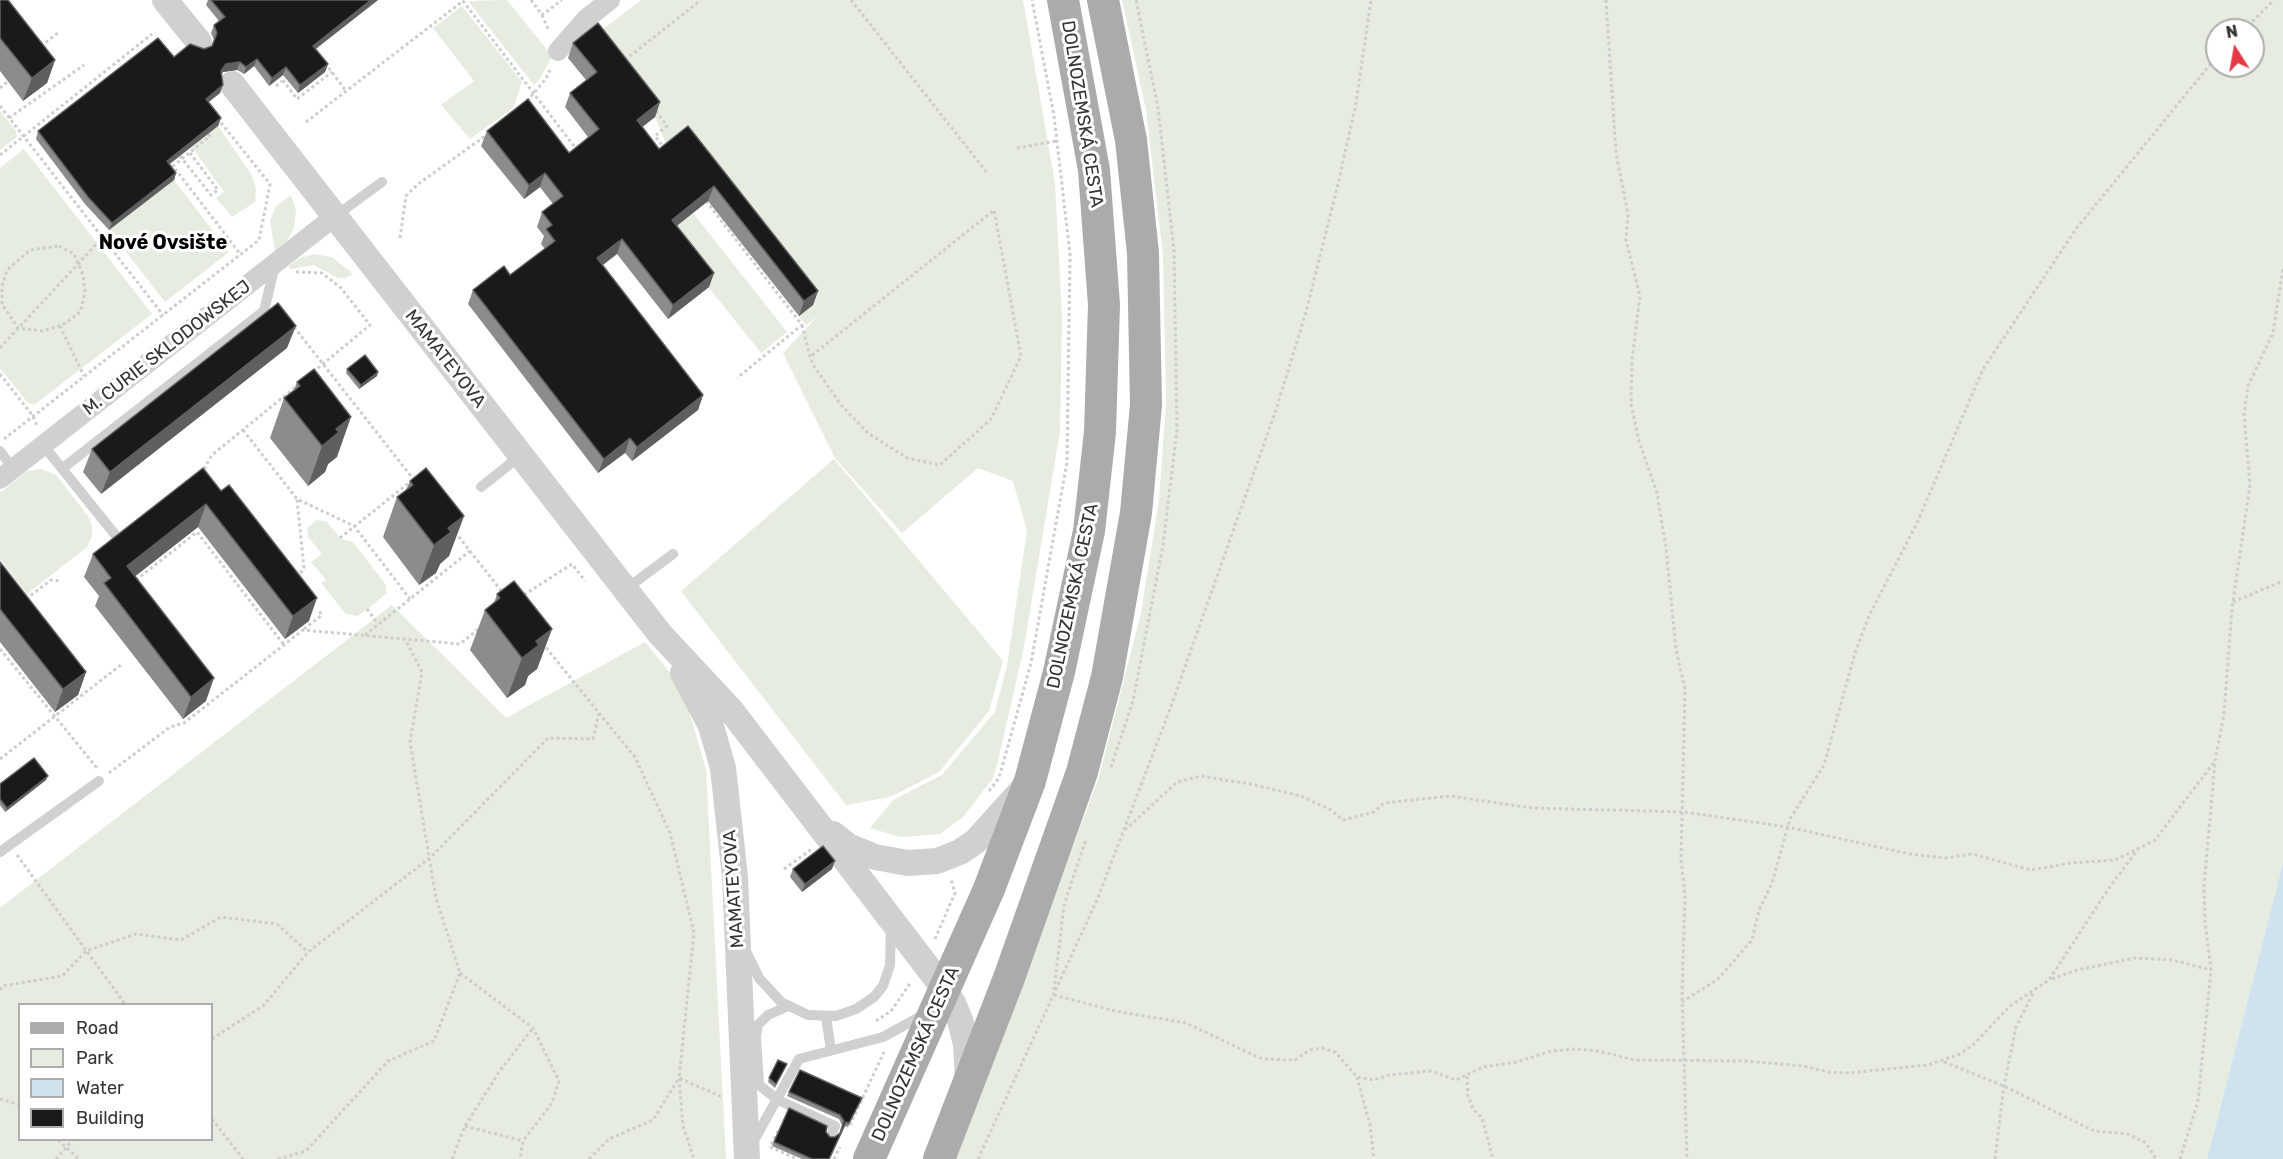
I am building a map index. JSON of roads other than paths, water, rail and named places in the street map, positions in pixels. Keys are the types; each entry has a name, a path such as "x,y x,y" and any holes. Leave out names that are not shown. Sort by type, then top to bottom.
{"main road":[{"name":"DOLNOZEMSKÁ CESTA","path":"869,1159 941,1001 993,879 1030,781 1059,672 1089,531 1103,381 1104,304 1099,211 1077,70 1063,0"},
{"path":"939,1159 1056,850 1089,748 1119,621 1138,503 1146,380 1141,217 1129,128 1103,0"}],"street":[{"path":"165,0 199,42"},
{"path":"558,51 586,19 610,0"},
{"name":"MAMATEYOVA","path":"232,84 660,634 730,709 891,920 941,1001 956,1008 963,1031 968,1087"},
{"name":"M. CURIE SKLODOWSKEJ","path":"7,474 334,217"},
{"name":"MAMATEYOVA","path":"660,634 702,705 720,751 733,849 745,1107 750,1157"},
{"path":"821,828 843,843 866,854 899,862 932,862 955,855 976,841 1030,781"}],"lane":[{"path":"334,217 382,182"},
{"path":"63,468 264,311 276,263"},
{"path":"44,445 117,537"},
{"path":"0,451 7,474"},
{"path":"481,487 520,456"},
{"path":"626,589 673,554"},
{"path":"0,852 99,781"},
{"path":"737,932 759,978 774,996 788,1006 808,1015 826,1017 856,1009 874,997 883,986 892,952 891,920"},
{"path":"750,1157 799,1059 883,1037 941,1001"},
{"path":"788,1006 763,1019 758,1025 756,1036 759,1085 778,1100 835,1126 832,1134"},
{"path":"826,1017 831,1050"}],"water":[{"path":"2283,862 2283,1159 2207,1159 2225,1089"}],"district":[{"name":"Nové Ovsište","path":"163,243"}]}
